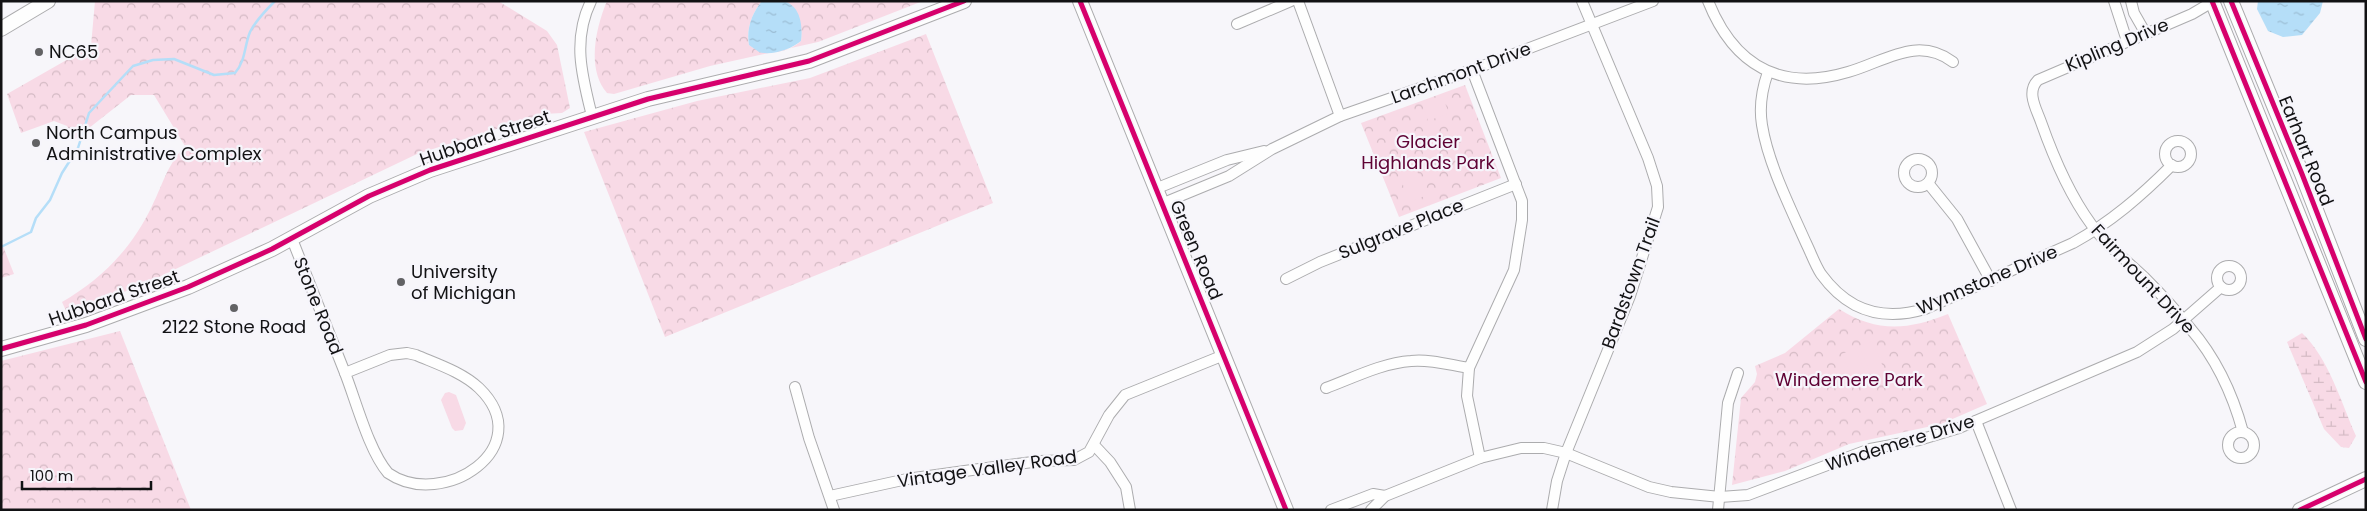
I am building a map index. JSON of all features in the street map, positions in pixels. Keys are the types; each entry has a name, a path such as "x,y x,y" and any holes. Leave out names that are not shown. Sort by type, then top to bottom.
{"street":[{"path":"1,29 48,1"},
{"path":"591,1 581,28 579,49 581,74 592,116"},
{"name":"Hubbard Street","path":"1,349 86,325 166,296 234,268 292,239 346,207 408,179 468,156 592,116 680,91 809,62 964,1"},
{"name":"Green Road","path":"1080,1 1286,510"},
{"path":"1237,24 1291,1"},
{"path":"1298,1 1340,116"},
{"name":"Bardstown Trail","path":"1552,510 1557,481 1566,452 1630,296 1658,207 1657,186 1648,158 1582,1"},
{"name":"Larchmont Drive","path":"1161,204 1229,176 1272,149 1340,116 1472,70 1653,1"},
{"path":"1708,1 1723,32 1738,49 1752,62 1768,72 1790,79 1811,80 1850,72 1885,58 1921,50 1937,52 1953,62"},
{"name":"Earhart Road","path":"2213,1 2366,382"},
{"name":"Kipling Drive","path":"2033,98 2032,88 2038,80 2192,14 2213,1"},
{"name":"Earhart Road","path":"2231,1 2302,174 2366,339"},
{"path":"2127,41 2116,6 2131,3 2146,34"},
{"path":"1472,70 1522,201 1522,220 1514,270 1469,368 1467,396 1480,458"},
{"name":"Wynnstone Drive","path":"1768,72 1761,103 1762,124 1768,148 1821,273 1837,291 1854,304 1877,314 1905,315 1925,310 2096,231 2126,210 2172,165"},
{"name":"Fairmount Drive","path":"2033,98 2049,144 2072,192 2096,231 2184,320 2202,344 2228,388 2243,432"},
{"name":"Larchmont Drive","path":"1155,189 1227,160 1272,149"},
{"path":"2284,180 2302,174"},
{"path":"1928,183 1957,219 1991,281"},
{"name":"Sulgrave Place","path":"1286,279 1320,262 1516,184"},
{"name":"Stone Road","path":"292,239 380,462 388,473 405,487 424,494 437,494"},
{"name":"Windemere Drive","path":"1371,510 1385,496 1480,458 1521,448 1544,448 1566,452 1649,487 1671,492 1720,497 1748,495 1870,448 1919,440 1976,421 2136,352 2160,339 2221,287"},
{"name":"Stone Road","path":"345,372 390,355 407,353 416,355 470,380 488,400 494,410 498,428 494,456 487,468 475,480"},
{"name":"Vintage Valley Road","path":"830,496 907,479 1040,461 1074,460 1090,452 1109,415 1125,395 1224,355"},
{"path":"1326,388 1410,361 1429,361 1469,368"},
{"path":"1718,510 1728,403 1738,373"},
{"path":"795,388 809,438 834,510"},
{"path":"1976,421 2011,510"},
{"path":"1094,445 1110,462 1126,487 1130,510"},
{"path":"2304,508 2366,478"},
{"path":"2304,508 2366,486"},
{"name":"Windemere Drive","path":"1331,510 1373,494 1385,496"}],"green space":[{"path":"95,1 498,1 547,31 557,45 570,108 562,113 544,114 417,154 140,286 67,313 62,302 103,273 135,235 152,206 169,168 185,146 154,95 131,95 75,139 67,126 54,121 21,133 7,94 91,46"},
{"path":"607,1 762,1 755,11 751,22 748,33 749,45 761,51 773,52 710,66 614,94 607,93 597,72 595,48 599,23"},
{"path":"783,1 923,1 818,42 790,48 801,41 801,30 796,13"},
{"path":"926,34 993,203 665,337 584,132 697,101 810,78"},
{"name":"Glacier Highlands Park","path":"1465,85 1501,178 1399,217 1361,123"},
{"path":"1444,101 1449,113 1428,121 1424,109"},
{"path":"1415,166 1427,195 1410,202 1398,173"},
{"path":"1,241 14,274 1,278"},
{"name":"Windemere Park","path":"1839,309 1866,322 1893,326 1906,326 1948,314 1987,404 1941,424 1849,444 1785,471 1732,485 1741,398 1755,382 1757,374 1755,366 1785,353"},
{"path":"120,331 191,510 1,510 1,361"},
{"path":"2302,333 2320,355 2327,368 2356,436 2349,448 2341,447 2324,429 2287,342"},
{"path":"1872,341 1884,369 1871,374 1859,346"},
{"path":"1855,348 1867,376 1854,382 1842,354"},
{"path":"449,392 456,395 466,423 463,430 455,431 452,428 441,400 445,393"}],"water":[{"path":"762,1 783,1 794,7 800,17 801,41 787,49 769,53 759,52 749,45 748,33 751,22 755,11"},
{"path":"2258,1 2323,1 2320,13 2302,35 2283,37 2268,31 2257,9"}],"waterway":[{"path":"1,247 31,232 36,218 50,200 62,173 78,148 89,113 133,66 153,60 174,59 214,75 235,73 241,63 252,28 261,15 275,1"}],"cycle path":[{"path":"1,349 86,325 188,287 272,249 369,196 430,170 648,99 809,61 964,1"},
{"path":"1080,1 1286,510"},
{"path":"2212,1 2366,382"},
{"path":"2231,1 2302,174 2366,339"},
{"path":"2300,510 2366,479"}],"place":[{"name":"NC65","path":"39,52"},
{"name":"North Campus Administrative Complex","path":"36,143"},
{"name":"University of Michigan","path":"401,282"},
{"name":"2122 Stone Road","path":"234,308"}]}
